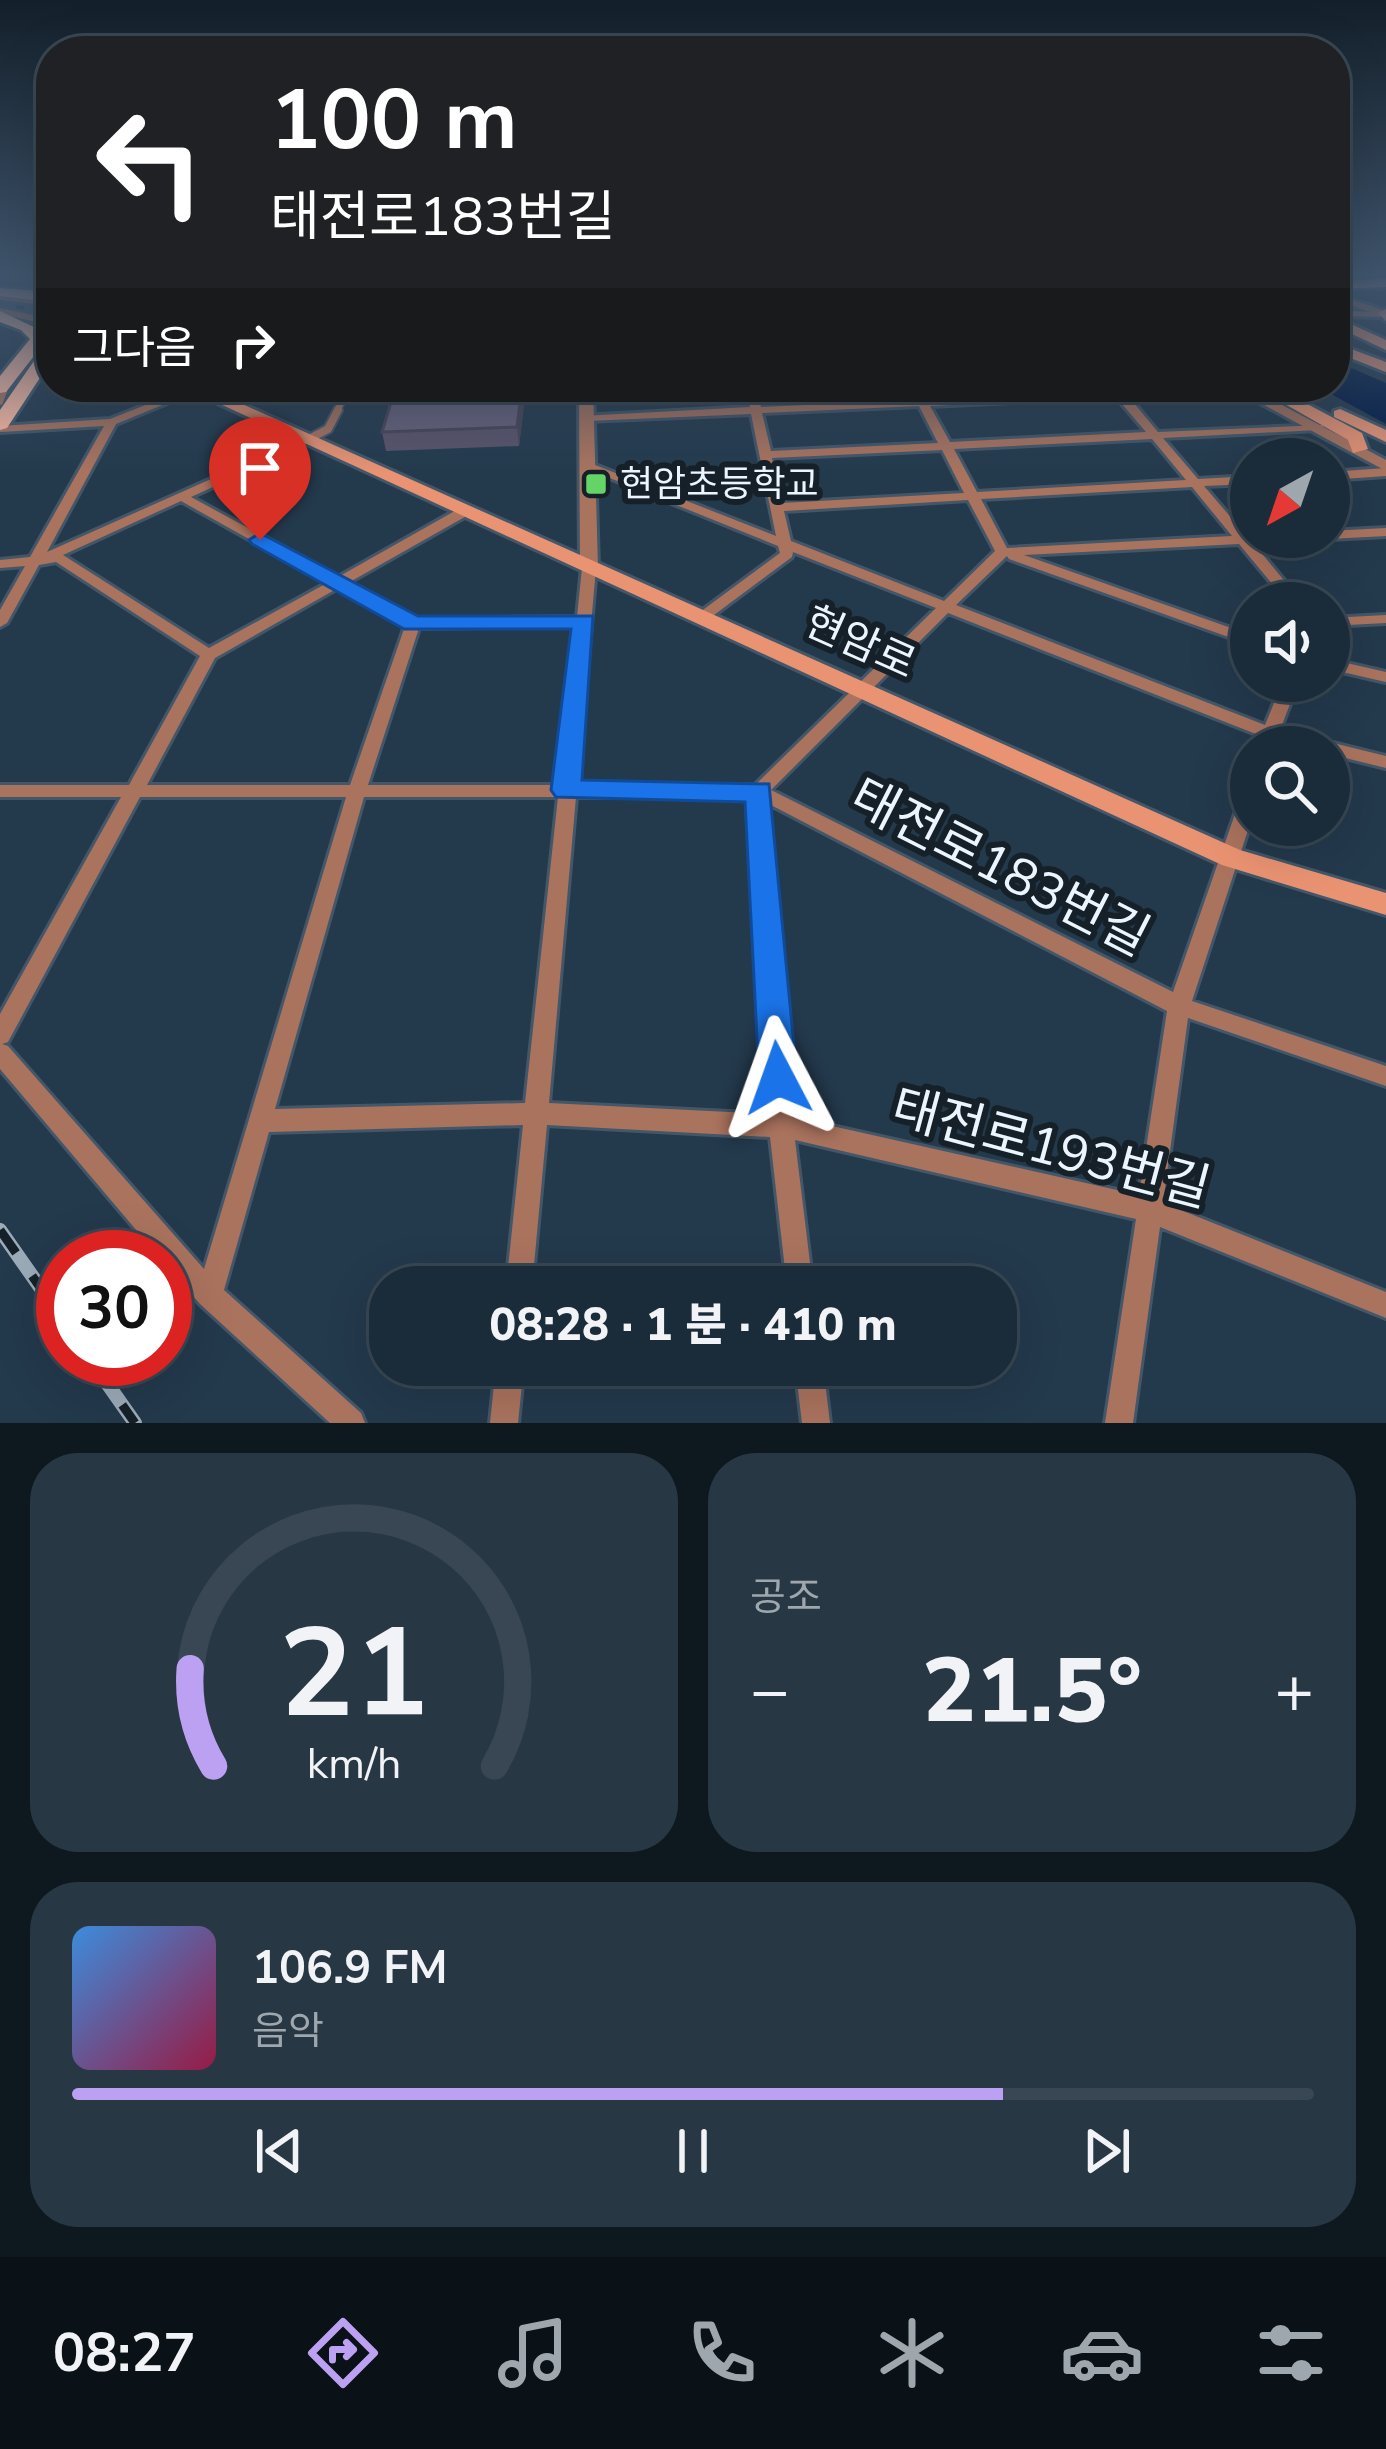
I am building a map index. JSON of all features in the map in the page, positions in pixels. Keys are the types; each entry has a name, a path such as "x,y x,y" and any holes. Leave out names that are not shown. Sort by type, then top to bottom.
{"main road":[{"path":"3,385 36,352"},
{"path":"1350,353 1386,367"},
{"path":"0,426 36,377"},
{"name":"현암로","path":"226,402 1232,858 1386,904"},
{"path":"1291,402 1356,437 1359,449"},
{"path":"1313,402 1386,437"}],"street":[{"path":"0,426 112,422 161,402"},
{"path":"521,1266 589,568 586,402"},
{"path":"701,618 787,554 755,402"},
{"path":"586,418 945,402"},
{"path":"1126,402 1230,525"},
{"path":"1269,402 1359,449 1386,469"},
{"path":"923,403 1002,552 1230,633"},
{"path":"0,623 112,422"},
{"path":"767,455 1318,427"},
{"path":"35,562 308,440"},
{"path":"586,466 1233,726"},
{"path":"1350,473 1386,469"},
{"path":"779,507 1230,482"},
{"path":"182,497 413,624 584,622"},
{"path":"0,1035 209,655 465,511"},
{"path":"1350,534 1386,532"},
{"path":"798,1266 781,1126 759,791 1002,552 1230,540"},
{"path":"0,564 58,558 209,655"},
{"path":"1258,558 1278,582"},
{"path":"1350,621 1386,619"},
{"path":"208,1295 358,788 413,624"},
{"path":"1350,669 1386,677"},
{"path":"1350,753 1386,762"},
{"name":"태전로183번길","path":"0,791 759,791 1179,1006 1386,1076"},
{"path":"1119,1423 1179,1006 1236,846"},
{"path":"0,1053 208,1295 351,1423"},
{"name":"태전로193번길","path":"260,1121 538,1114 781,1126 1150,1210 1386,1305"},
{"path":"504,1423 508,1386"},
{"path":"812,1386 816,1423"}],"lane":[{"path":"0,402 3,385"},
{"path":"308,440 328,429 342,402"}],"water":[{"path":"1350,367 1386,383 1386,424 1346,402 1350,402"}],"building":[{"path":"391,402 520,402 517,427 382,432"}],"railway":[{"path":"0,1230 36,1281"},
{"path":"109,1386 135,1423"}],"place":[{"name":"현암초등학교","path":"596,484"}],"route":[{"path":"260,540 413,624 584,622 566,790 759,791 778,1078"}]}
